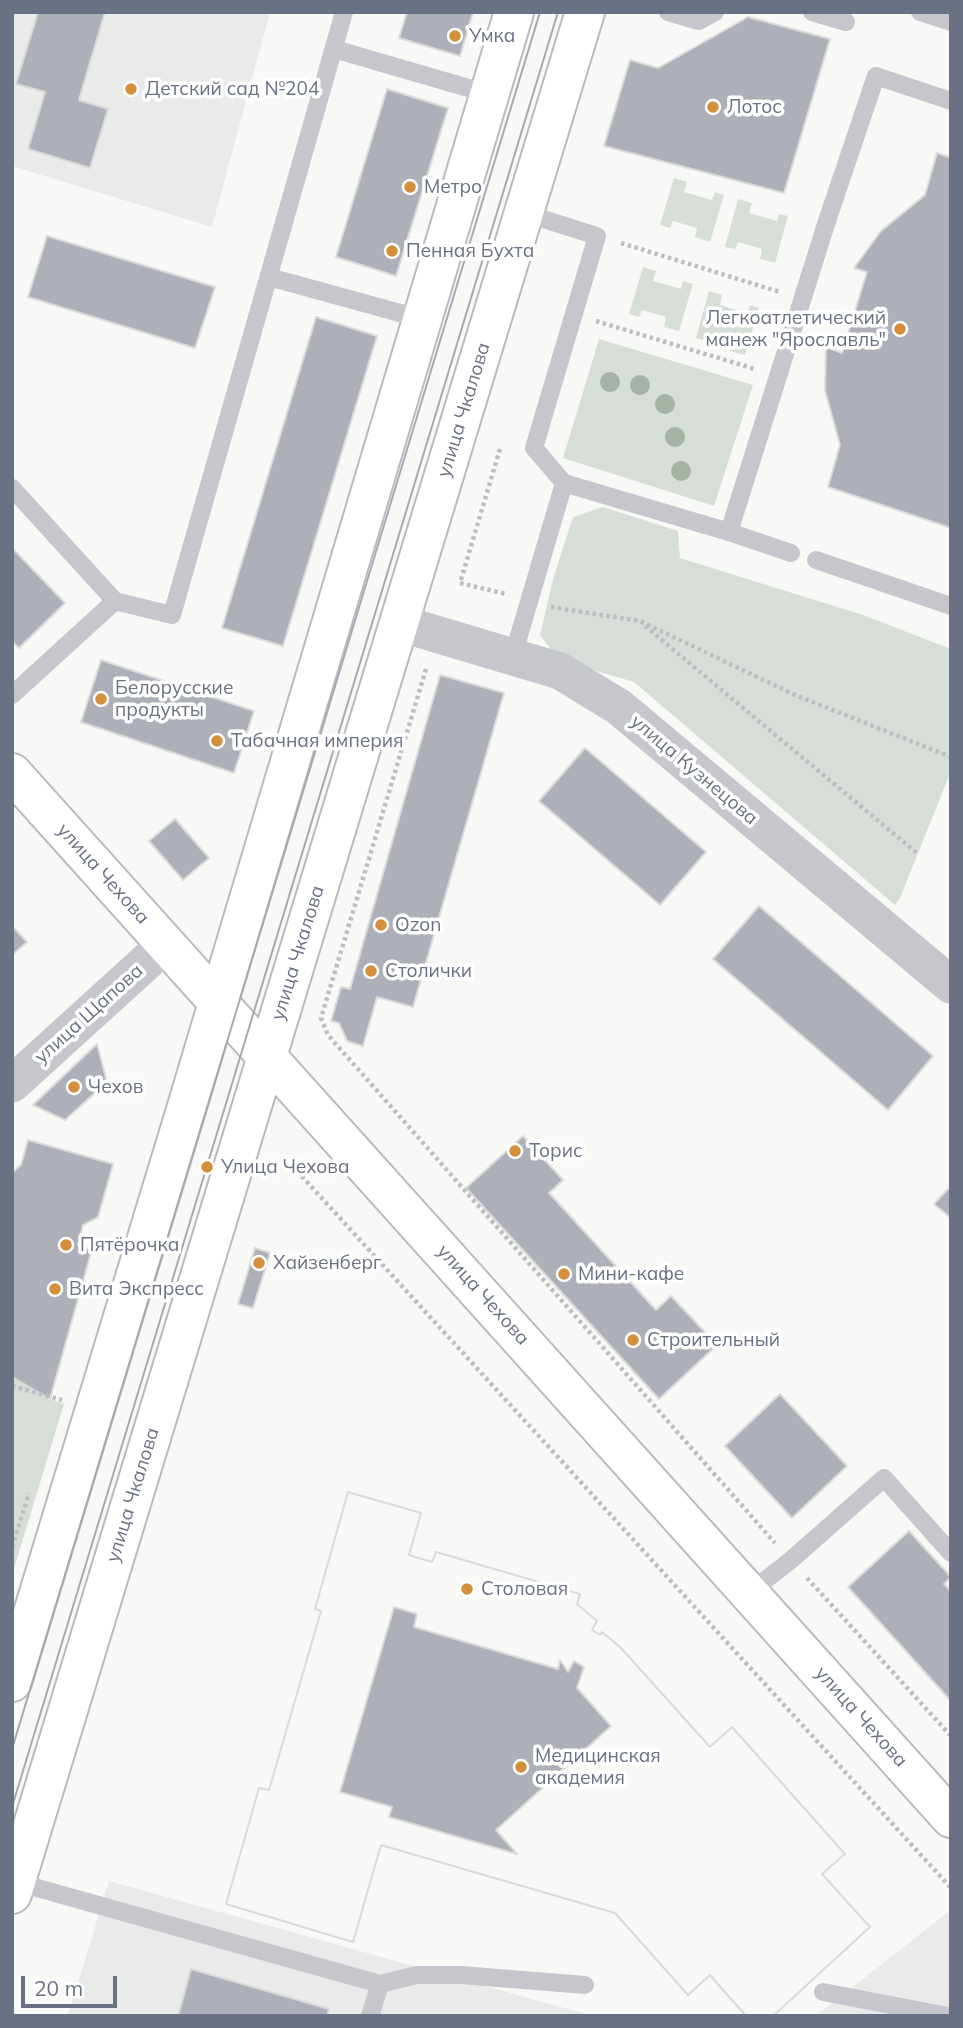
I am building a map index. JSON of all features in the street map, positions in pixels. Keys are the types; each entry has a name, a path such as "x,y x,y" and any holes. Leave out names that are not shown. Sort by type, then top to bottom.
{"main road":[{"path":"12,1682 514,12"},
{"name":"улица Чкалова","path":"14,1888 585,12"},
{"name":"улица Чехова","path":"12,773 948,1810"}],"street":[{"name":"улица Кузнецова","path":"399,623 560,671 619,707 949,978"},
{"name":"улица Щапова","path":"12,1084 166,944"}],"lane":[{"path":"12,488 115,601 172,615 344,12"},
{"path":"668,12 699,21 715,12"},
{"path":"813,12 846,22"},
{"path":"920,12 951,22"},
{"path":"334,49 489,94"},
{"path":"729,532 827,221 876,76 951,101"},
{"path":"524,213 597,236 534,448 564,483 791,553"},
{"path":"269,277 422,319"},
{"path":"513,656 564,483"},
{"path":"816,560 951,606"},
{"path":"12,695 115,601"},
{"path":"750,1592 791,1560 884,1478 951,1553"},
{"path":"14,1888 380,1984 417,1975 461,1975 585,1985"},
{"path":"370,2016 380,1984"},
{"path":"823,1992 948,2016"}],"path":[{"path":"597,236 804,300"},
{"path":"572,314 779,377"},
{"path":"500,449 460,583 510,596"},
{"path":"547,607 640,621 795,695 951,757"},
{"path":"640,621 918,854"},
{"path":"425,669 321,1018 328,1035 791,1560 951,1736"},
{"path":"298,1171 951,1888"},
{"path":"12,1385 71,1402"}],"shaded area":[{"name":"Детский сад №204","path":"12,12 270,12 212,227 12,166"},
{"path":"674,178 687,182 684,192 712,200 715,192 724,195 710,242 695,237 697,228 673,221 670,228 660,225"},
{"path":"738,199 752,203 749,213 777,221 779,214 788,216 775,263 760,259 762,249 738,242 735,249 725,247"},
{"path":"643,267 656,271 653,281 681,289 683,281 693,284 679,331 664,327 666,317 642,310 639,317 629,314"},
{"path":"709,291 722,295 720,305 747,313 750,305 759,308 745,355 730,351 732,341 708,334 706,341 696,338"},
{"path":"599,339 753,385 714,506 563,458"},
{"path":"603,507 678,531 680,558 863,615 951,649 951,771 895,905 634,682 559,660 540,635 553,579 573,517"},
{"path":"12,1372 50,1399 64,1404 12,1575"},
{"path":"109,1881 593,2016 68,2016"},
{"path":"948,1912 951,1914 951,2016 816,2016"}],"building":[{"name":"Детский сад №204","path":"38,12 105,12 79,100 108,109 90,168 28,149 45,92 16,84"},
{"path":"407,12 473,12 460,56 399,38"},
{"name":"Лотос","path":"748,17 830,39 784,193 604,146 630,60 658,68"},
{"path":"387,89 448,108 396,276 336,257"},
{"name":"Легкоатлетический манеж \"Ярославль\"","path":"937,153 951,158 951,528 828,487 840,445 825,390 826,347 842,353 867,272 854,268 881,231 925,195"},
{"path":"47,236 215,287 195,348 28,297"},
{"path":"316,317 377,336 283,646 222,628"},
{"path":"12,548 65,603 19,648 12,641"},
{"path":"101,660 254,711 234,773 81,722"},
{"path":"440,675 504,693 413,1007 377,997 363,1046 347,1041 339,1023 331,1021 341,987 350,989"},
{"path":"585,748 706,852 660,905 539,801"},
{"path":"175,819 209,858 183,880 149,841"},
{"path":"759,906 933,1056 888,1110 713,959"},
{"path":"12,926 27,942 12,955"},
{"path":"97,1044 107,1082 65,1120 33,1105"},
{"path":"523,1136 563,1180 549,1193 656,1310 671,1296 717,1345 659,1399 466,1188"},
{"path":"28,1140 113,1164 98,1217 83,1225 78,1245 92,1249 50,1399 12,1377 12,1173 21,1165"},
{"path":"951,1186 951,1218 934,1204"},
{"path":"255,1248 270,1253 253,1308 238,1304"},
{"path":"780,1394 847,1466 792,1518 725,1446"},
{"name":"Медицинская академия","path":"348,1492 421,1513 409,1555 432,1562 436,1552 580,1594 577,1604 597,1621 592,1630 600,1635 602,1632 621,1648 710,1747 732,1727 845,1854 822,1874 870,1927 773,2016 746,2016 710,1975 688,1995 615,1913 381,1845 353,1942 226,1904 259,1788 269,1790 321,1611 315,1609","holes":["394,1607 417,1614 414,1627 558,1669 560,1660 568,1672 574,1661 584,1667 577,1688 611,1726 496,1830 517,1854 389,1817 392,1807 340,1792"]},
{"name":"Медицинская академия","path":"348,1492 421,1513 409,1555 432,1562 436,1552 580,1594 577,1604 597,1621 592,1630 600,1635 602,1632 621,1648 710,1747 732,1727 845,1854 822,1874 870,1927 773,2016 746,2016 710,1975 688,1995 615,1913 381,1845 353,1942 226,1904 259,1788 269,1790 321,1611 315,1609"},
{"path":"909,1531 951,1577 944,1584 951,1591 951,1701 848,1587"},
{"path":"191,1969 329,2009 327,2016 178,2016"}],"tram line":[{"path":"12,1749 540,12"},
{"path":"12,1807 558,12"}],"place":[{"name":"Умка","path":"455,36"},
{"name":"Детский сад №204","path":"131,89"},
{"name":"Лотос","path":"713,107"},
{"name":"Метро","path":"410,187"},
{"name":"Пенная Бухта","path":"392,251"},
{"name":"Легкоатлетический манеж \"Ярославль\"","path":"900,329"},
{"name":"Белорусские продукты","path":"101,699"},
{"name":"Табачная империя","path":"217,741"},
{"name":"Ozon","path":"381,925"},
{"name":"Столички","path":"371,971"},
{"name":"Чехов","path":"74,1087"},
{"name":"Торис","path":"515,1151"},
{"name":"Улица Чехова","path":"207,1167"},
{"name":"Пятёрочка","path":"66,1245"},
{"name":"Хайзенберг","path":"259,1263"},
{"name":"Мини-кафе","path":"564,1274"},
{"name":"Вита Экспресс","path":"55,1289"},
{"name":"Строительный","path":"633,1340"},
{"name":"Столовая","path":"467,1589"},
{"name":"Медицинская академия","path":"521,1767"}]}
